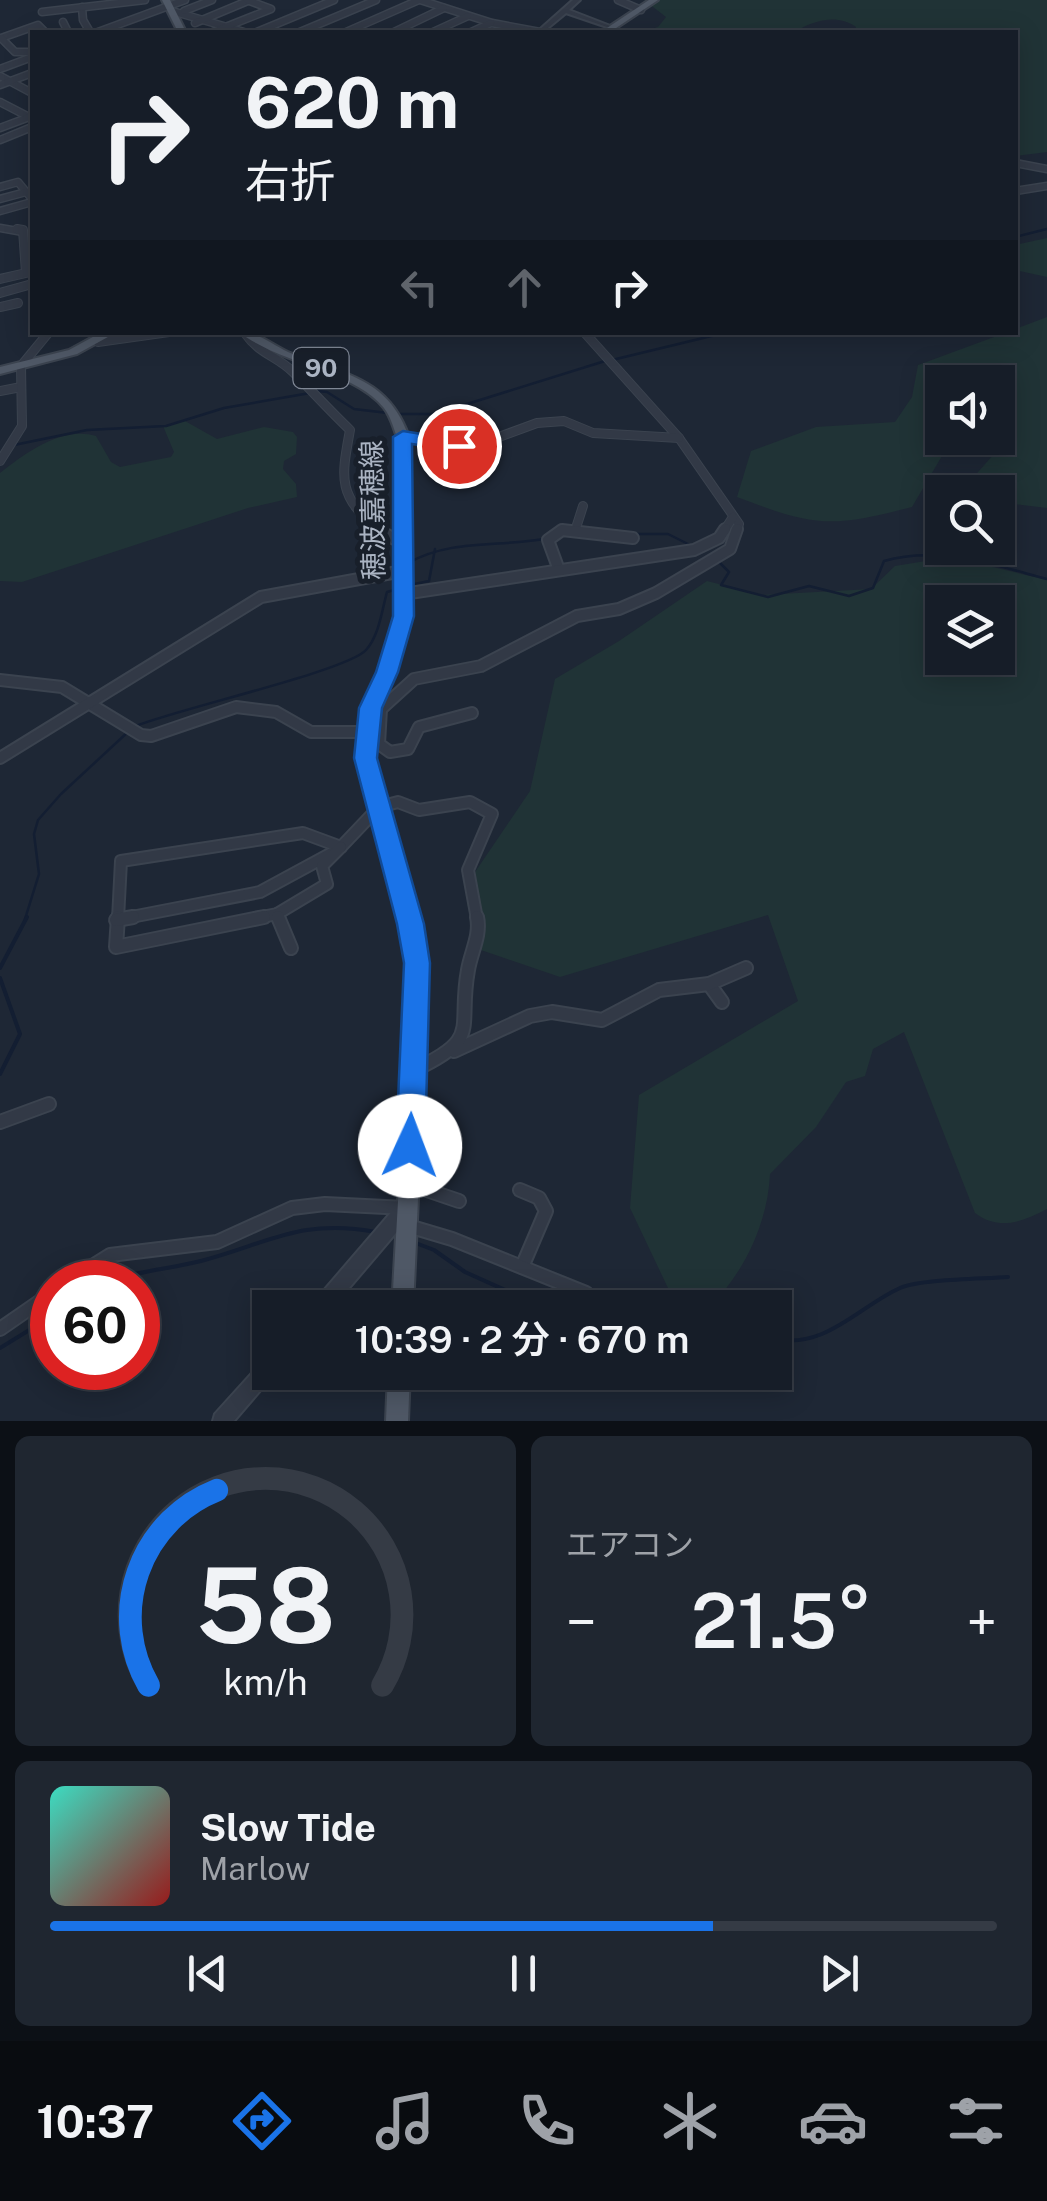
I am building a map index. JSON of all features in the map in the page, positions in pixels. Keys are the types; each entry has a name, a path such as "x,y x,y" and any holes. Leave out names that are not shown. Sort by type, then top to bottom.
{"main road":[{"path":"608,30 654,0"},
{"path":"0,371 98,342 108,335"},
{"name":"穂波嘉穂線","path":"249,335 285,355 361,382 399,422 404,616 366,732 366,758 417,963 403,1290"},
{"path":"397,1421 398,1390"}],"street":[{"path":"42,12 145,0"},
{"path":"173,7 185,0"},
{"path":"104,30 173,7 212,0"},
{"path":"194,23 249,0 271,9"},
{"path":"262,30 332,0"},
{"path":"305,30 376,0"},
{"path":"351,30 419,0 530,30"},
{"path":"542,30 577,0"},
{"path":"618,0 640,10"},
{"path":"218,30 282,4"},
{"path":"82,7 89,30"},
{"path":"173,7 238,30"},
{"path":"396,30 444,8"},
{"path":"566,11 608,30"},
{"path":"438,30 469,16"},
{"path":"62,22 67,30"},
{"path":"475,30 492,22"},
{"path":"30,55 15,52 2,38 38,25 42,30"},
{"path":"30,56 0,73 30,92"},
{"path":"0,84 30,74"},
{"path":"0,102 30,117"},
{"path":"1,135 30,118"},
{"path":"1,135 30,128"},
{"path":"1018,164 1047,169"},
{"path":"0,187 30,181"},
{"path":"18,182 30,197"},
{"path":"1018,191 1047,186"},
{"path":"0,200 30,198"},
{"path":"0,211 30,198"},
{"path":"0,228 23,230 26,273 0,279"},
{"path":"0,292 30,284"},
{"path":"0,308 18,303"},
{"path":"0,460 22,426 21,366 47,335"},
{"path":"98,342 147,335"},
{"path":"246,335 256,350 292,370 306,389 350,430 342,457 353,504 388,538 403,544"},
{"path":"472,713 419,727 408,749 390,752 379,744 376,709 414,679 481,666 576,616 619,609 730,549 739,524 679,438 587,335"},
{"path":"0,391 21,387"},
{"path":"399,422 470,448 537,423 564,421 593,433 679,438"},
{"path":"575,532 583,506"},
{"path":"403,594 694,550 718,538 733,517"},
{"path":"559,570 548,540 562,530 633,538"},
{"path":"0,758 261,597 403,571"},
{"path":"0,680 62,687 141,735 152,736 236,707 276,712 312,732 366,732"},
{"path":"341,847 302,833 120,861 116,947 276,914 327,884 320,871 379,807 398,802 419,810 470,802 492,814 468,870 479,927 467,973 467,1020 459,1040 444,1056"},
{"path":"116,920 260,892 341,847"},
{"path":"276,914 291,948"},
{"path":"413,1070 530,1016 552,1012 602,1020 659,990 708,984 746,968"},
{"path":"708,984 722,1002"},
{"path":"0,1122 49,1104"},
{"path":"409,1184 460,1201"},
{"path":"520,1190 539,1198 546,1212 522,1267"},
{"path":"102,1260 110,1255 217,1242 292,1208 325,1204 405,1216 579,1290"},
{"path":"337,1290 405,1216"},
{"path":"0,1329 30,1308"},
{"path":"222,1421 252,1387"}],"green space":[{"path":"644,0 1047,0 1047,152 1018,156 1018,30 855,30 848,23 833,20 799,30 648,30 658,27 666,17"},
{"path":"1047,238 1047,277 1018,271 1018,244"},
{"path":"1047,317 1047,508 1015,504 1015,475 975,475 993,455 1015,455 1015,365 925,365 925,455 943,455 931,475 925,475 925,485 912,507 861,519 823,521 786,514 737,497 751,451 816,427 895,422 912,397 918,365 1000,335 1018,335 1018,328"},
{"path":"185,421 217,439 264,427 293,432 297,437 296,454 284,461 283,469 296,484 297,497 248,508 22,582 0,581 0,473 45,443 70,435 96,436 111,462 120,467 171,457 174,452 163,426"},
{"path":"925,561 925,565 984,565 1047,580 1047,1209 1011,1223 993,1222 975,1213 904,1032 873,1049 865,1076 846,1082 816,1127 770,1174 759,1228 725,1290 669,1290 630,1208 639,1095 798,1001 768,915 560,977 478,949 467,904 469,881 530,791 555,679 707,581 762,595 871,589 895,566"}],"waterway":[{"path":"1018,236 1047,229"},
{"path":"612,360 716,335"},
{"path":"396,414 435,414 605,361"},
{"path":"318,391 327,392 354,409 388,413"},
{"path":"14,445 87,430 166,426 224,408 310,393"},
{"path":"635,534 668,534 694,547"},
{"path":"434,552 544,539"},
{"path":"408,563 434,552"},
{"path":"410,585 429,581 434,552"},
{"path":"718,561 729,572 721,585 768,597 809,586 849,596 873,588 884,561 925,555 966,559 1047,579"},
{"path":"136,726 352,659 366,650 374,638 387,592 398,589"},
{"path":"25,919 39,874 34,834 38,820 129,731"},
{"path":"0,968 27,917"},
{"path":"0,978 20,1034 0,1074"},
{"path":"160,1269 306,1230 350,1228 376,1232"},
{"path":"413,1242 505,1290"},
{"path":"792,1340 826,1332 910,1285 1008,1277"},
{"path":"0,1348 30,1330"}],"route":[{"path":"410,1146 418,1024 417,963 366,758 366,732 370,708 387,672 404,616 403,437 459,446"}]}
